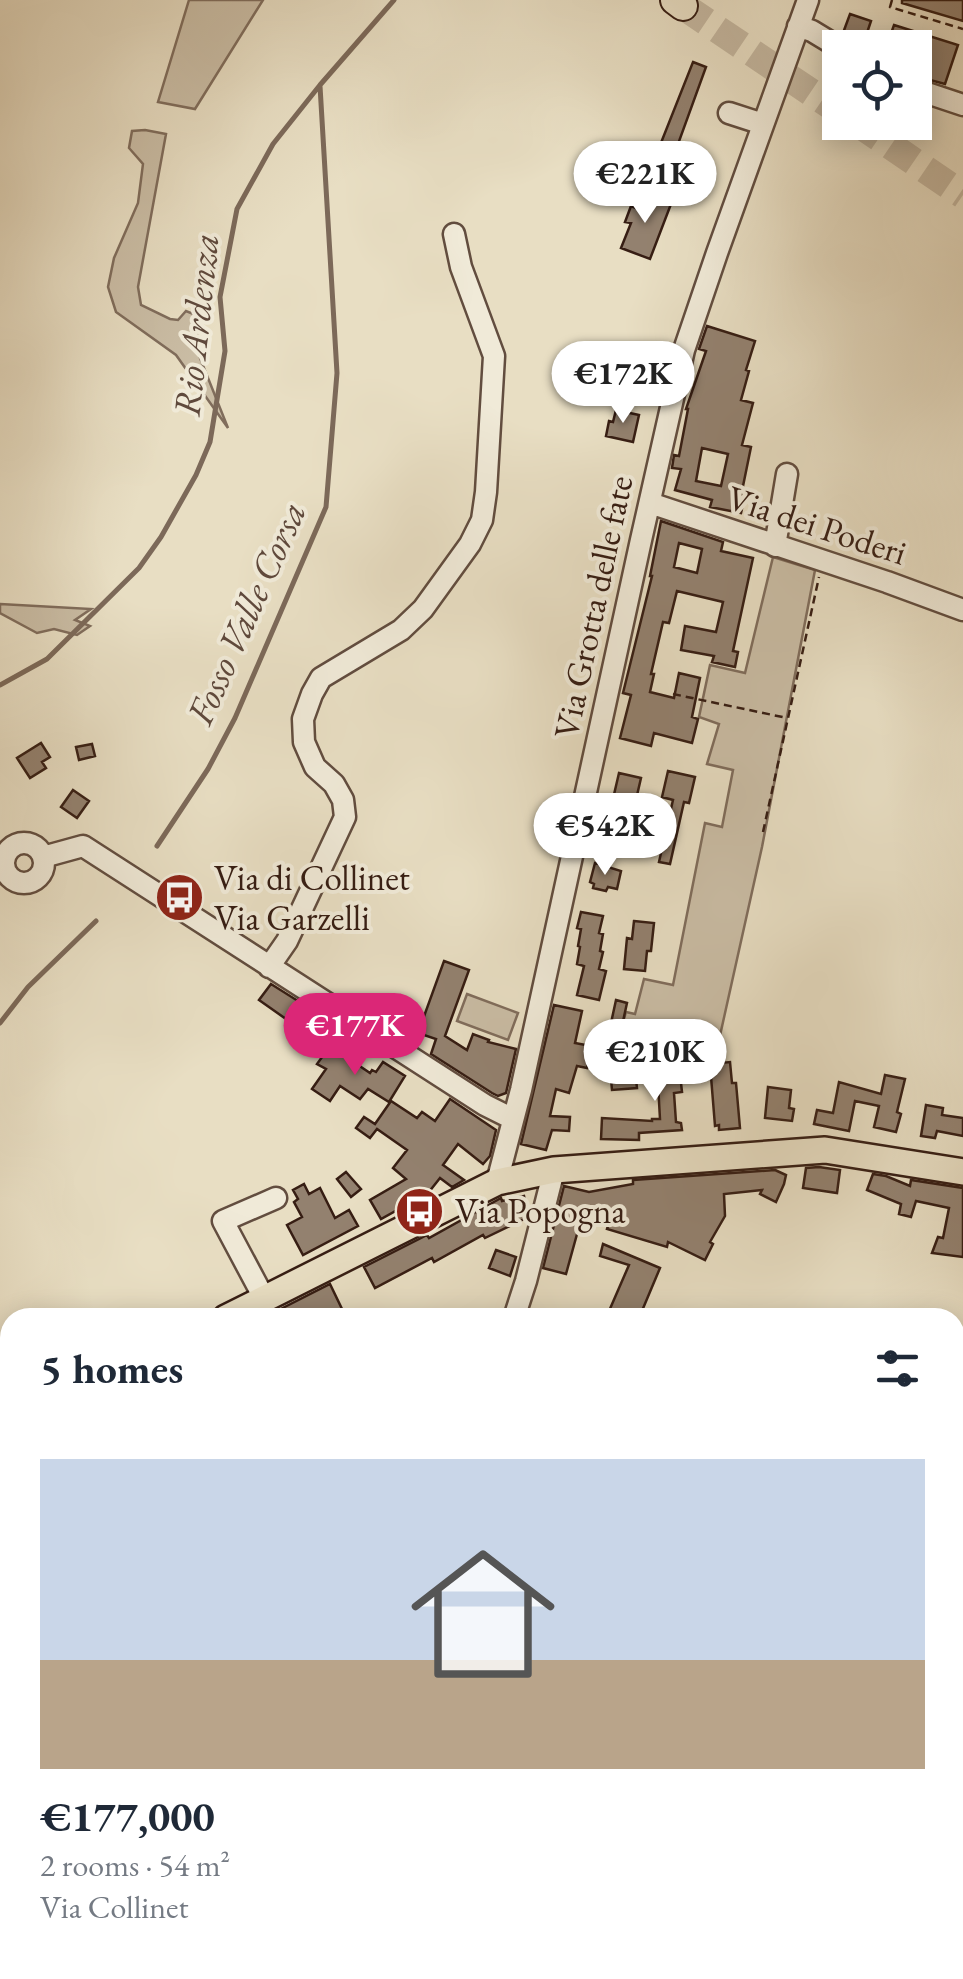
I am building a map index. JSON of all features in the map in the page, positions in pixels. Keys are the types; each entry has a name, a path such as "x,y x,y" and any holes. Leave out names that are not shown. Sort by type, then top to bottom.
{"main road":[{"path":"245,1308 497,1182 554,1170 825,1150 963,1172"}],"street":[{"name":"Via Grotta delle fate","path":"497,1182 569,895 684,350 711,251 808,0"},
{"path":"798,26 822,37"},
{"path":"932,95 963,105"},
{"path":"729,113 763,124"},
{"path":"270,967 345,816 343,800 334,784 315,766 304,742 304,720 312,694 321,678 400,630 423,609 470,544 482,520 494,356 461,267 454,234"},
{"path":"775,546 788,474"},
{"name":"Via dei Poderi","path":"650,504 963,610"},
{"path":"4,844 32,844 43,857 42,870 35,880 6,884 4,844"},
{"path":"43,857 83,846 485,1105 513,1119"},
{"path":"517,1308 554,1170"},
{"path":"264,1298 223,1222 276,1198"}],"path":[{"path":"892,0 890,6 963,29"},
{"path":"763,832 823,562"},
{"path":"674,694 788,718"}],"shaded area":[{"path":"189,0 263,0 195,109 158,102"},
{"path":"132,131 166,134 138,287 141,305 170,319 178,320 186,311 196,315 198,353 228,428 176,355 116,312 108,287 114,258 138,203 143,164 129,148"},
{"path":"773,557 815,570 762,847 717,1049 621,1029 626,1012 635,1014 644,979 673,985 705,823 722,827 733,770 707,764 719,724 699,717 710,665 745,673"},
{"path":"0,604 91,609 75,620 90,626 77,635 54,629 37,633 0,613"},
{"path":"467,994 518,1013 508,1040 457,1021"}],"building":[{"path":"963,0 963,21 902,3"},
{"path":"850,14 871,21 868,30 844,30"},
{"path":"932,37 958,45 945,84 932,81"},
{"path":"693,62 706,67 669,169 653,163"},
{"path":"641,194 671,204 650,259 621,248 631,223 625,222"},
{"path":"707,326 755,341 741,400 753,403 742,445 751,447 741,513 710,507 712,500 675,490 681,469 672,468 674,455 679,456 686,409 706,351 699,349","holes":["702,448 728,454 721,486 696,481"]},
{"path":"616,410 639,415 633,442 606,436"},
{"path":"661,521 723,542 721,551 753,558 733,651 738,652 735,667 712,662 714,656 681,650 685,626 716,632 723,602 677,591 669,623 663,622 650,692 674,698 679,673 700,678 692,717 698,719 692,743 654,733 651,746 620,738 631,695 623,693","holes":["679,543 702,549 697,573 674,567"]},
{"path":"41,743 50,757 42,762 46,768 30,778 17,758"},
{"path":"92,744 95,756 79,760 76,747"},
{"path":"668,771 695,777 689,803 684,802 670,864 659,862 673,800 662,797"},
{"path":"619,773 641,778 635,804 625,802 615,843 592,837 597,813 609,816"},
{"path":"73,790 89,801 77,818 61,807"},
{"path":"595,863 621,871 617,889 593,888 590,882"},
{"path":"581,912 603,916 599,969 606,971 599,1000 577,995 584,966 577,964"},
{"path":"634,921 654,923 645,971 624,969 627,938 632,939"},
{"path":"444,961 469,970 445,1036 467,1050 473,1034 516,1049 506,1093 492,1093 431,1054 436,1039 418,1033"},
{"path":"271,984 298,1001 286,1019 259,1000"},
{"path":"616,1000 627,1003 622,1026 611,1023"},
{"path":"554,1005 582,1011 575,1043 591,1046 587,1068 577,1066 569,1093 556,1089 550,1116 570,1117 569,1131 552,1130 546,1150 521,1144"},
{"path":"632,1042 637,1088 612,1090 608,1045"},
{"path":"330,1046 370,1073 376,1072 383,1062 405,1076 389,1102 368,1089 360,1099 340,1086 330,1101 312,1089 326,1069 317,1064"},
{"path":"697,1054 698,1073 680,1074 682,1092 674,1093 676,1122 681,1123 682,1130 639,1133 639,1140 601,1139 602,1118 660,1119 657,1066 676,1065 675,1056"},
{"path":"730,1062 740,1128 719,1130 719,1125 715,1126 710,1064"},
{"path":"885,1075 905,1079 896,1132 874,1127 879,1106 855,1101 849,1131 814,1124 817,1110 833,1113 839,1082 881,1094"},
{"path":"768,1087 791,1090 792,1121 765,1118"},
{"path":"450,1099 496,1130 490,1156 483,1164 458,1144 443,1165 464,1180 452,1187 440,1178 421,1202 417,1199 381,1219 370,1200 406,1179 393,1168 407,1150 377,1129 370,1138 356,1128 364,1117 375,1124 391,1101 417,1118 422,1112 435,1121"},
{"path":"926,1105 943,1108 942,1115 963,1118 963,1136 937,1131 935,1138 921,1136"},
{"path":"806,1168 840,1170 837,1193 803,1188"},
{"path":"775,1170 786,1175 776,1202 760,1194 762,1190 724,1194 725,1216 705,1260 668,1242 667,1247 607,1229 613,1211 582,1216 566,1274 543,1268 564,1186 589,1192 633,1184 633,1180"},
{"path":"346,1172 361,1189 351,1197 337,1179"},
{"path":"873,1174 910,1186 911,1180 963,1188 963,1257 932,1253 938,1237 943,1238 949,1208 916,1201 911,1217 899,1214 901,1204 867,1190"},
{"path":"304,1184 309,1194 320,1188 335,1218 349,1210 358,1226 303,1255 287,1225 302,1217 293,1190"},
{"path":"524,1196 528,1217 485,1238 483,1235 434,1262 432,1258 375,1288 364,1267 427,1235 429,1238 501,1198 502,1201"},
{"path":"603,1244 660,1268 643,1308 610,1308 629,1265 600,1256"},
{"path":"496,1250 516,1257 510,1276 489,1268"},
{"path":"330,1284 342,1308 283,1308"}],"waterway":[{"name":"Rio Ardenza","path":"0,685 47,659 139,568 161,537 210,442 225,351 220,297 237,209 273,144 394,0"},
{"name":"Fosso Valle Corsa","path":"157,846 208,769 235,718 326,507 337,373 320,86"},
{"name":"Fosso Valle Corsa","path":"0,1023 28,987 96,921"}],"tunnel":[{"path":"683,6 822,100"},
{"path":"882,140 963,195"}],"place":[{"name":"Via di Collinet Via Garzelli","path":"179,898"},
{"name":"Via Popogna","path":"420,1211"}]}
